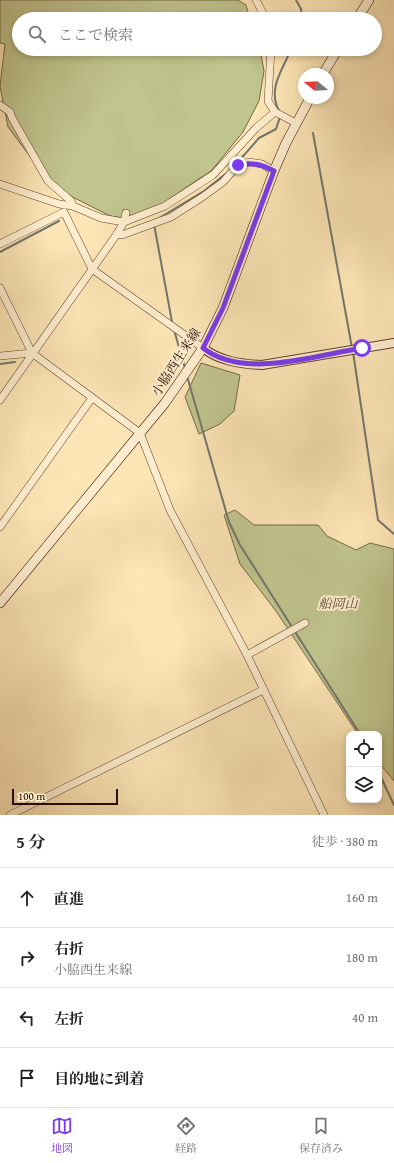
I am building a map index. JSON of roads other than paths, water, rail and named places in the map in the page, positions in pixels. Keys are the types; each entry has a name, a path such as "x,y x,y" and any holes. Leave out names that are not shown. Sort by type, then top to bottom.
{"main road":[{"path":"361,12 369,0"},
{"path":"327,68 334,56"},
{"name":"小脇西生来線","path":"0,603 165,403 203,348 223,308 274,171 296,123 307,104"}],"street":[{"path":"256,0 262,12"},
{"path":"271,56 268,101 275,112 296,123"},
{"path":"0,105 10,112 48,181 71,201 73,206"},
{"path":"0,184 59,204 73,206 101,218 116,222 124,222 165,206 213,175 252,132 275,112"},
{"path":"117,234 122,235 171,217 217,186 238,165 249,162 262,164 274,171"},
{"path":"0,244 73,206"},
{"path":"64,212 92,269 211,354 242,364 262,365 394,343"},
{"path":"0,400 117,234 124,222 126,213"},
{"path":"0,288 32,353 140,433 170,510 247,655 324,815"},
{"path":"0,357 32,353"},
{"path":"0,527 92,398"},
{"path":"247,655 305,623"},
{"path":"10,815 263,690"}],"waterway":[{"path":"296,0 301,12"},
{"path":"279,111 276,103 275,87 288,56"},
{"path":"237,163 259,138 276,129 280,117"},
{"path":"313,133 352,348"},
{"path":"156,220 204,191 228,172"},
{"path":"0,252 59,221"},
{"path":"154,224 172,322"},
{"path":"174,330 185,368"},
{"path":"353,352 378,520 394,534"},
{"path":"0,364 15,362"},
{"path":"187,376 229,522 240,545 358,731"},
{"path":"382,779 394,805"}],"park label":[{"name":"船岡山","path":"338,603"}]}
